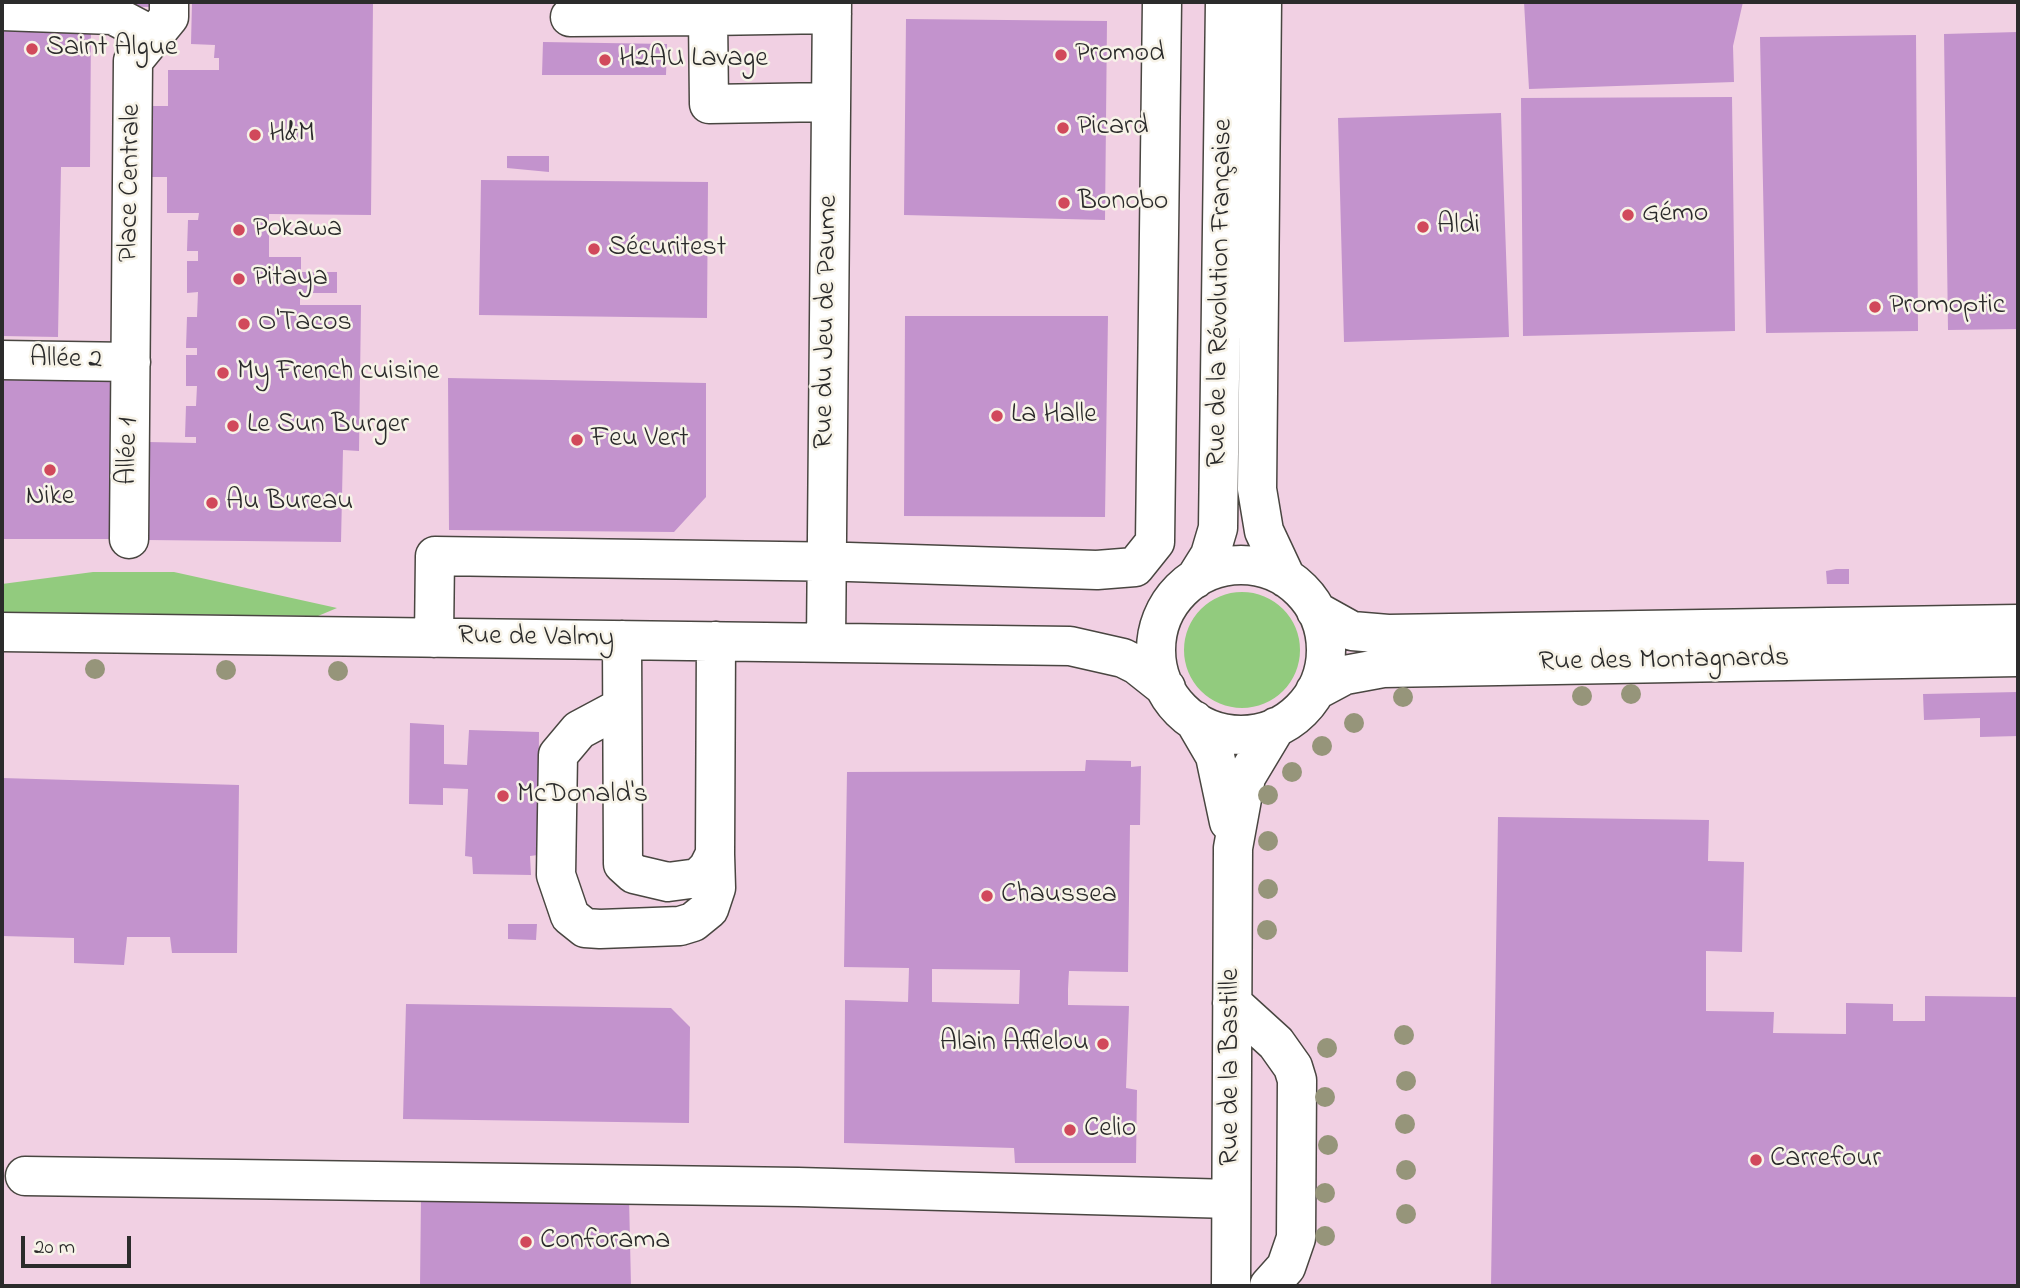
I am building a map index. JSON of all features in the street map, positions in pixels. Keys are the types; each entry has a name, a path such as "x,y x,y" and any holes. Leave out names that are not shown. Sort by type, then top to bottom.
{"street":[{"path":"434,638 435,556 826,561 1123,570 1135,567 1155,542 1161,2"},
{"name":"Rue de la Révolution Française","path":"1195,579 1210,555 1218,528 1225,2"},
{"name":"Rue de la Révolution Française","path":"1262,2 1257,489 1264,531 1286,578"},
{"path":"570,17 708,16 832,8"},
{"name":"Rue du Jeu de Paume","path":"826,643 832,8"},
{"path":"2,11 164,18"},
{"path":"708,16 709,104 830,102"},
{"name":"Place Centrale","path":"131,362 134,61 164,18"},
{"name":"Allée 2","path":"2,360 131,362"},
{"name":"Allée 1","path":"129,540 131,362"},
{"path":"1246,565 1267,569 1286,578 1304,593 1316,611 1324,631 1326,652 1315,691 1302,709 1276,727 1255,733 1234,734 1213,730 1194,720 1178,706 1166,688 1157,649 1162,618 1179,592 1214,569 1246,565"},
{"name":"Rue des Montagnards","path":"1316,611 1352,631 1378,634 2018,624"},
{"name":"Rue de Valmy","path":"2,632 1070,646 1123,636 1162,618"},
{"path":"622,640 623,864 634,874 648,880 683,882 698,878 708,868 715,854"},
{"path":"622,707 579,730 558,755 556,875 570,916 585,928 680,926 693,922 709,909 716,888 716,641"},
{"name":"Rue de Valmy","path":"1070,646 1123,658 1137,665 1166,688"},
{"name":"Rue des Montagnards","path":"1315,691 1345,676 1384,668 2018,657"},
{"name":"Rue de la Bastille","path":"1194,720 1215,756 1221,774 1233,848 1231,1286"},
{"name":"Rue de la Bastille","path":"1233,848 1246,777 1276,727"},
{"path":"1232,1003 1276,1043 1293,1067 1297,1080 1296,1238 1286,1267 1269,1286"},
{"path":"25,1176 809,1187 1231,1199"}],"shaded area":[{"path":"2,2 2018,2 2018,1286 2,1286"}],"green space":[{"path":"93,572 174,572 337,608 318,616 2,612 2,584"},
{"path":"1242,592 1264,597 1283,609 1295,628 1300,650 1295,672 1283,691 1264,703 1242,708 1220,703 1201,691 1189,672 1184,650 1189,628 1201,609 1220,597"}],"building":[{"path":"98,2 152,2 152,7 98,6"},
{"path":"192,2 373,2 371,215 269,214 269,257 301,257 301,272 337,272 337,293 300,293 300,305 361,305 359,451 343,450 341,542 147,540 148,442 196,443 196,437 185,437 186,406 196,406 197,386 186,386 186,355 197,355 197,348 186,348 187,317 197,317 198,292 187,293 187,261 198,261 198,251 187,251 188,220 198,220 199,213 167,213 167,177 143,177 144,106 168,106 168,70 219,70 219,58 214,58 215,45 191,44"},
{"path":"1524,2 1743,2 1733,46 1734,82 1529,89"},
{"path":"906,19 1107,21 1105,220 904,215"},
{"path":"2,26 91,27 90,167 61,167 58,337 2,336"},
{"path":"2018,32 2018,329 1948,330 1944,34"},
{"path":"1916,35 1918,331 1766,333 1760,37"},
{"name":"H2AU Lavage","path":"543,42 667,44 666,75 542,75"},
{"name":"Gémo","path":"1732,97 1735,331 1523,336 1521,98"},
{"name":"Aldi","path":"1501,113 1509,337 1344,342 1338,118"},
{"path":"507,156 549,156 549,172 507,168"},
{"name":"Sécuritest","path":"481,180 708,182 707,318 479,315"},
{"name":"La Halle","path":"905,316 1108,316 1105,517 904,516"},
{"name":"Feu Vert","path":"448,378 706,383 706,497 674,532 449,530"},
{"name":"Nike","path":"2,380 115,381 113,539 2,539"},
{"path":"1849,569 1849,584 1827,584 1826,571"},
{"path":"2018,692 2018,736 1980,737 1980,718 1924,720 1923,694"},
{"name":"McDonald's","path":"410,723 444,725 444,764 467,765 469,730 539,732 538,855 530,856 531,875 473,874 472,857 465,856 468,789 443,788 443,805 409,804"},
{"path":"1086,760 1131,761 1131,767 1141,766 1140,825 1130,825 1128,972 1069,971 1068,989 1068,1005 1129,1006 1126,1088 1137,1090 1136,1163 1015,1163 1014,1148 844,1143 845,1000 908,1002 909,968 844,967 847,772 1085,771","holes":["932,969 1020,970 1019,1004 932,1002"]},
{"path":"2,778 239,785 237,953 172,953 170,937 127,937 124,965 74,963 74,938 2,936"},
{"name":"Carrefour","path":"1498,817 1709,820 1708,861 1744,862 1742,952 1706,951 1706,1011 1774,1012 1773,1033 1846,1034 1846,1003 1893,1004 1893,1021 1925,1021 1925,996 2018,997 2018,1286 1491,1286"},
{"path":"508,924 537,924 536,940 508,939"},
{"path":"406,1004 671,1008 690,1027 689,1123 403,1119"},
{"name":"Conforama","path":"629,1197 631,1286 420,1286 421,1198"}],"place":[{"name":"Saint Algue","path":"32,49"},
{"name":"Promod","path":"1061,55"},
{"name":"H2AU Lavage","path":"605,60"},
{"name":"Picard","path":"1063,128"},
{"name":"H&M","path":"255,135"},
{"name":"Bonobo","path":"1064,203"},
{"name":"Gémo","path":"1628,215"},
{"name":"Aldi","path":"1423,227"},
{"name":"Pokawa","path":"239,230"},
{"name":"Sécuritest","path":"594,249"},
{"name":"Pitaya","path":"239,279"},
{"name":"Promoptic","path":"1875,307"},
{"name":"O'Tacos","path":"244,324"},
{"name":"My French cuisine","path":"223,373"},
{"name":"La Halle","path":"997,416"},
{"name":"Le Sun Burger","path":"233,426"},
{"name":"Feu Vert","path":"577,440"},
{"name":"Nike","path":"50,470"},
{"name":"Au Bureau","path":"212,503"},
{"name":"McDonald's","path":"503,796"},
{"name":"Chaussea","path":"987,896"},
{"name":"Alain Afflelou","path":"1103,1044"},
{"name":"Celio","path":"1070,1130"},
{"name":"Carrefour","path":"1756,1160"},
{"name":"Conforama","path":"526,1242"}]}
